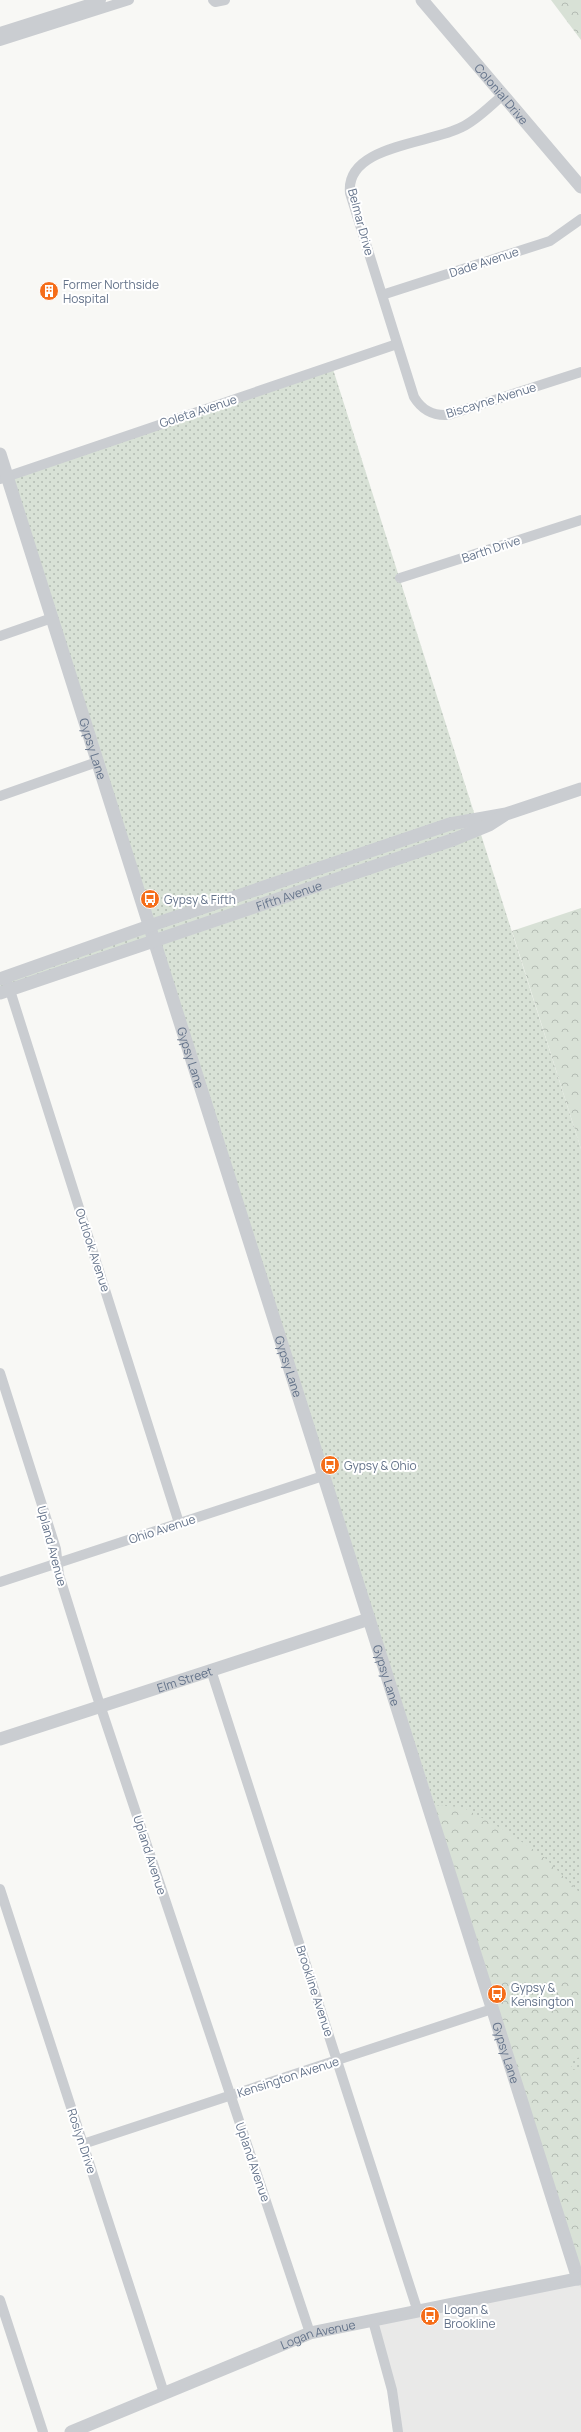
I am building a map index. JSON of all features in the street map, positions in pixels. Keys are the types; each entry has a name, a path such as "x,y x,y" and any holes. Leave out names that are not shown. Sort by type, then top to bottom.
{"street":[{"path":"0,32 100,0"},
{"path":"0,41 129,0"},
{"path":"213,0 215,2 225,0"},
{"name":"Colonial Drive","path":"422,0 581,187"},
{"name":"Belmar Drive","path":"397,344 350,193 353,172 358,165 371,157 461,128 503,95"},
{"name":"Dade Avenue","path":"382,295 550,240 581,219"},
{"name":"Biscayne Avenue","path":"397,344 414,397 425,410 441,415 456,413 581,372"},
{"name":"Goleta Avenue","path":"3,477 397,344"},
{"name":"Gypsy Lane","path":"0,454 3,477 52,618 492,2009 579,2279"},
{"name":"Barth Drive","path":"400,578 581,520"},
{"path":"0,636 52,618"},
{"path":"0,796 97,762"},
{"name":"Fifth Avenue","path":"3,978 149,926 450,824 506,814 581,789"},
{"name":"Fifth Avenue","path":"5,991 455,839 489,825 506,814"},
{"name":"Outlook Avenue","path":"3,978 5,991 180,1523"},
{"name":"Upland Avenue","path":"0,1373 56,1549 59,1575 101,1706 310,2334"},
{"name":"Ohio Avenue","path":"0,1582 323,1476"},
{"name":"Elm Street","path":"0,1739 369,1619"},
{"name":"Brookline Avenue","path":"211,1670 418,2312"},
{"name":"Roslyn Drive","path":"0,1889 164,2393"},
{"name":"Kensington Avenue","path":"83,2144 492,2009"},
{"name":"Logan Avenue","path":"71,2432 310,2334 579,2279"},
{"path":"0,2300 43,2432"},
{"path":"373,2321 392,2390 398,2432"}],"shaded area":[{"path":"578,2279 581,2289 581,2432 398,2432 373,2321"}],"green space":[{"path":"551,0 581,0 581,40"},
{"path":"332,366 581,1149 581,2257 154,940 0,993 0,979 149,926 7,476"},
{"path":"581,908 581,1149 512,931"},
{"path":"428,1805 462,1807 506,1831 544,1857 581,1894 581,2057 570,2060 573,2070 581,2068 581,2289"}],"place":[{"name":"Former Northside Hospital","path":"49,291"},
{"name":"Gypsy & Fifth","path":"150,899"},
{"name":"Gypsy & Ohio","path":"330,1465"},
{"name":"Gypsy & Kensington","path":"497,1994"},
{"name":"Logan & Brookline","path":"430,2316"}]}
